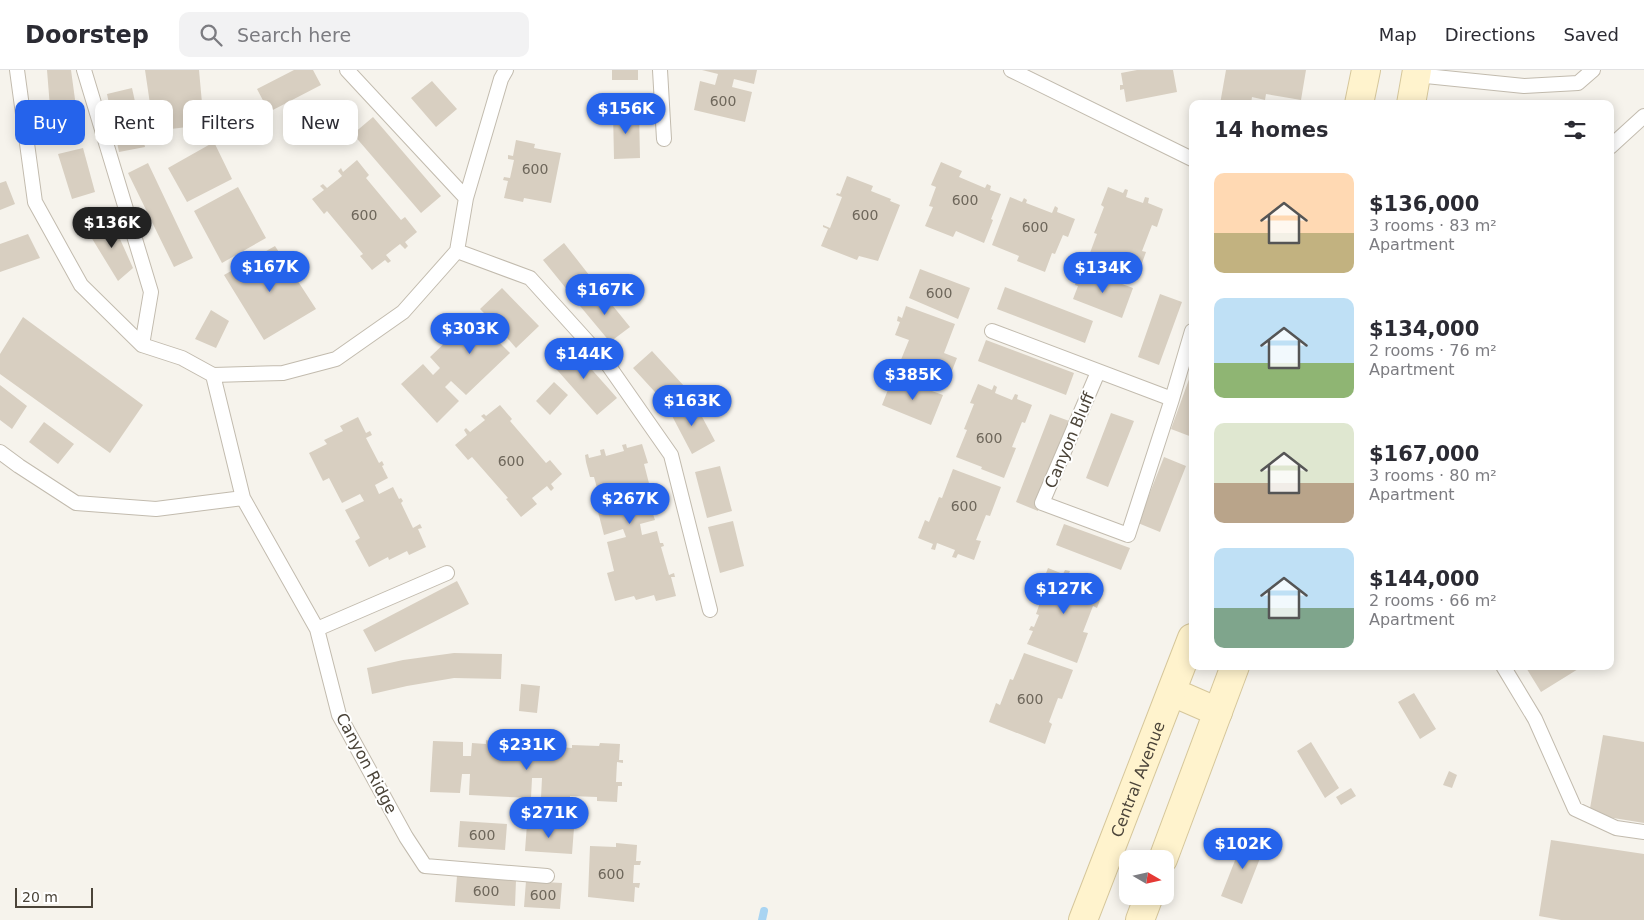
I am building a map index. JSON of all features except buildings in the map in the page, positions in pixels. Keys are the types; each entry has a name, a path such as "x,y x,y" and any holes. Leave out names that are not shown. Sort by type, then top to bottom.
{"main road":[{"path":"1360,100 1366,70"},
{"path":"1412,100 1416,73"},
{"name":"Central Avenue","path":"1083,920 1189,646"},
{"path":"1166,850 1234,670"},
{"path":"1172,692 1218,712"},
{"path":"1140,920 1146,905"}],"lane":[{"path":"17,70 35,202 82,286 142,344 182,358 213,375 283,373 336,359 403,312 457,251 466,198 500,79 506,70"},
{"path":"84,70 151,292 142,344"},
{"path":"347,70 466,198"},
{"path":"660,70 664,139"},
{"path":"1011,70 1189,158"},
{"path":"1416,73 1524,86 1578,84 1594,70"},
{"path":"1614,144 1644,116"},
{"path":"457,251 530,278 606,362 671,455 710,610"},
{"path":"992,330 1098,372"},
{"name":"Canyon Bluff","path":"1172,400 1098,372 1042,503 1128,535 1172,400 1189,341"},
{"name":"Canyon Ridge","path":"213,375 243,498 317,629 339,715 406,837 425,866 547,876"},
{"path":"0,452 76,503 156,509 243,498"},
{"path":"317,629 447,573"},
{"path":"1505,670 1535,719 1574,809 1616,828 1644,832"}],"waterway":[{"path":"762,920 764,911"}]}
